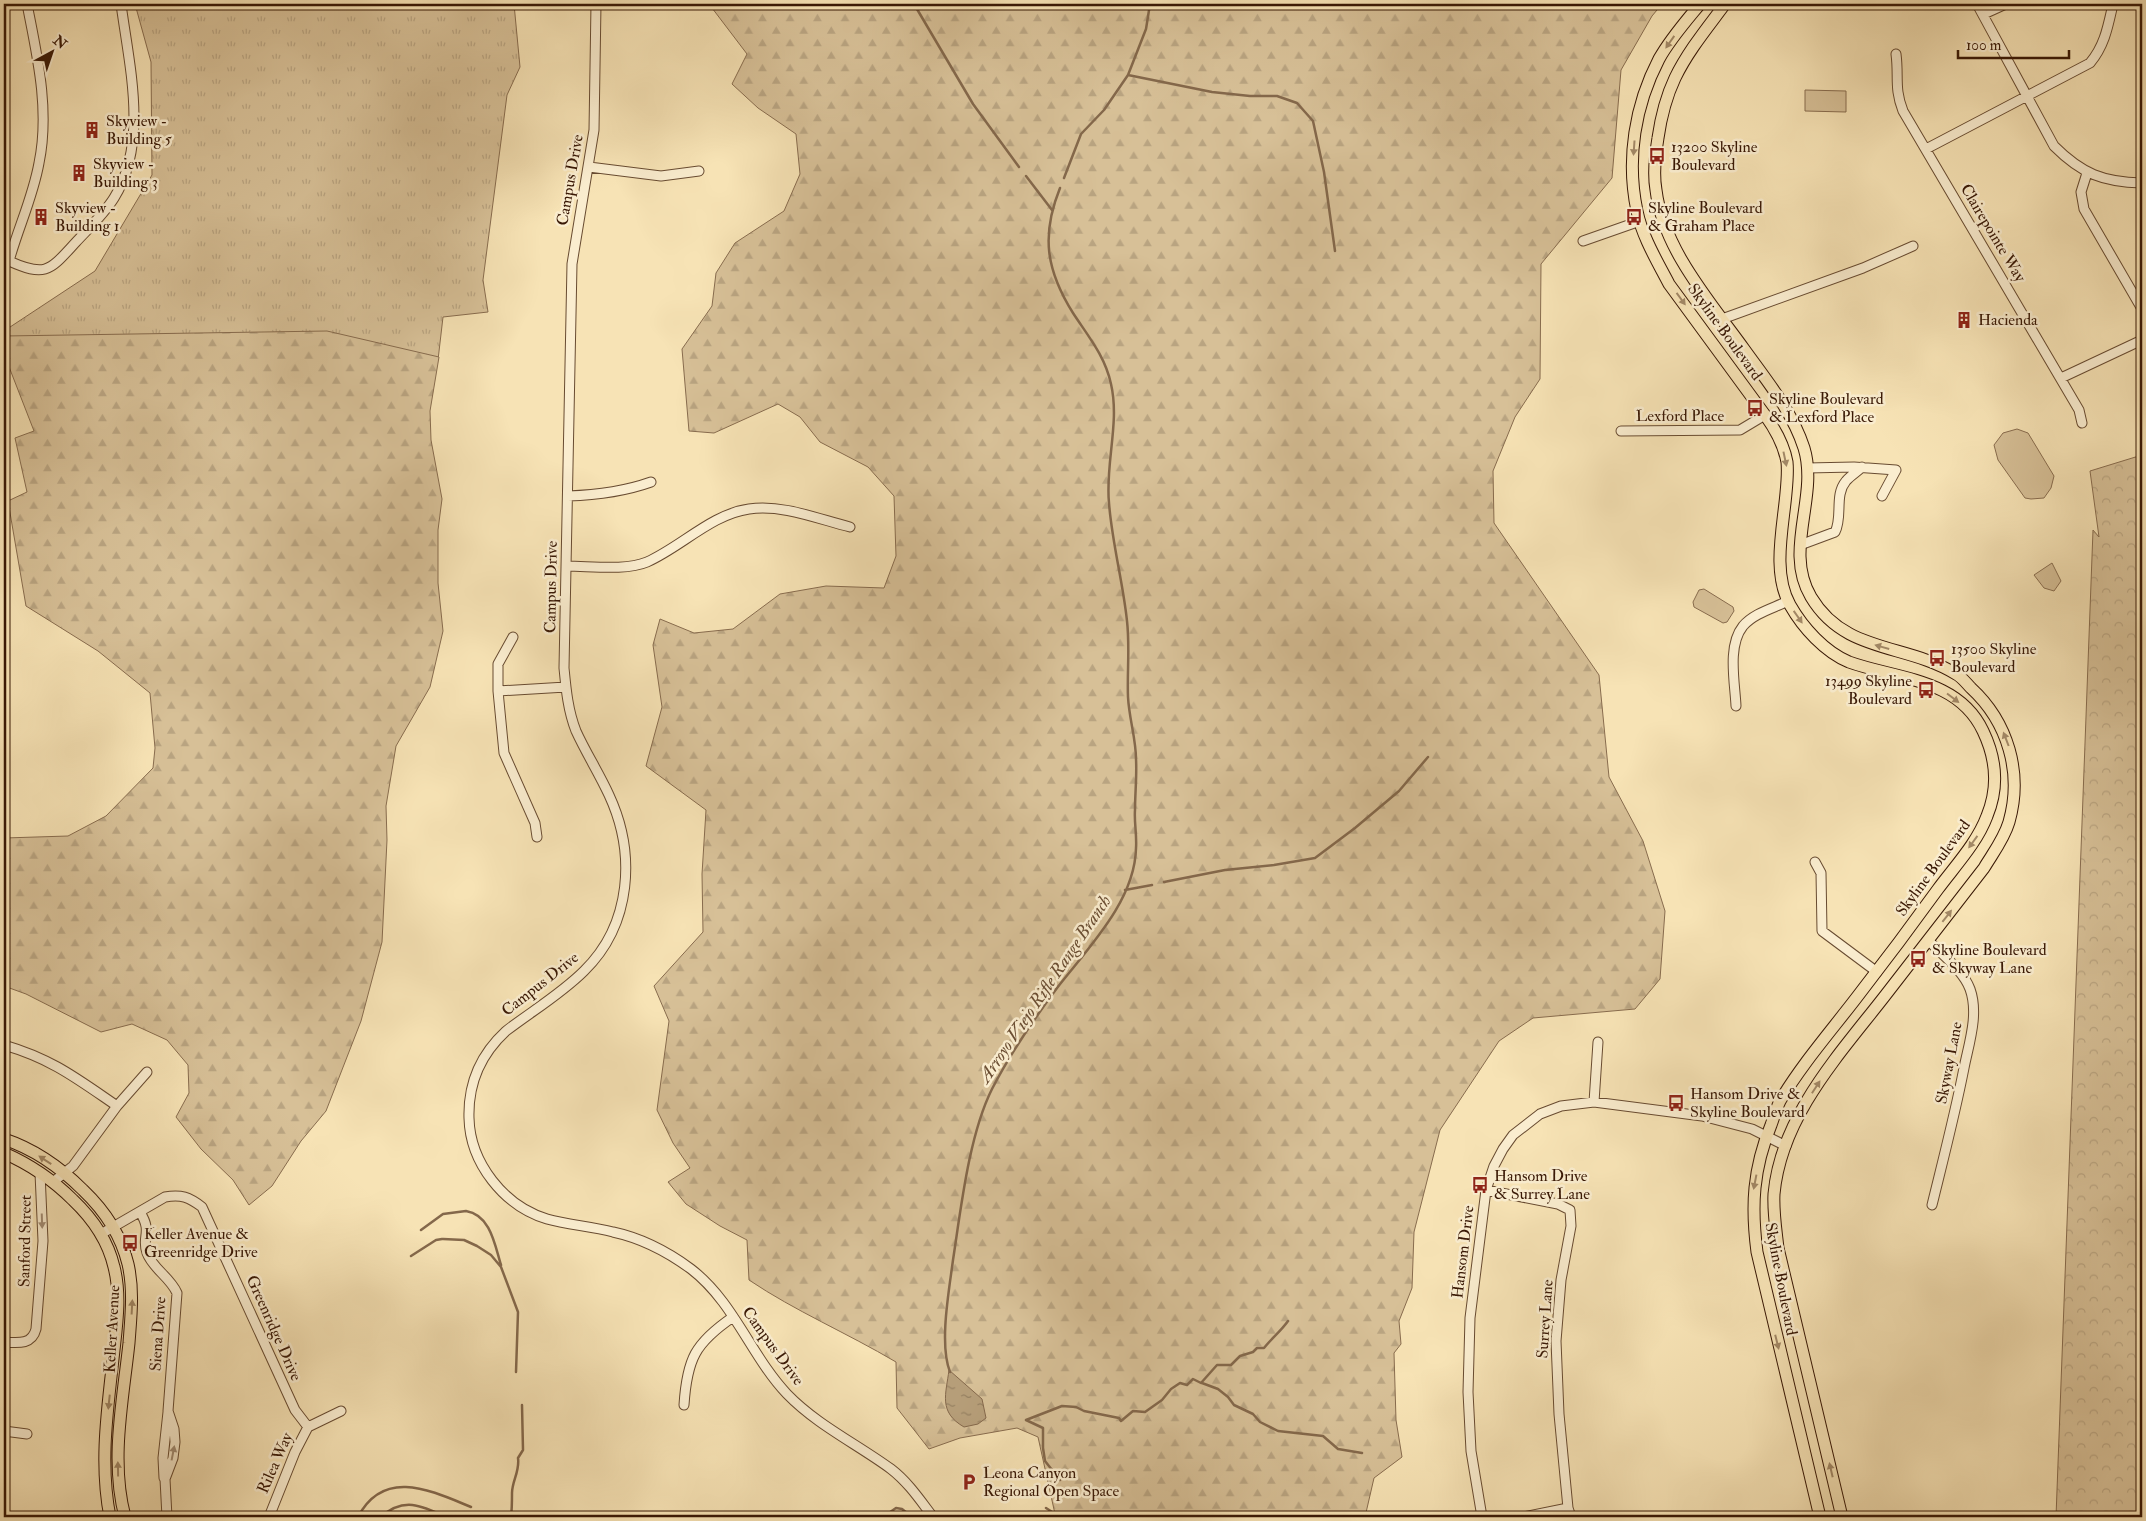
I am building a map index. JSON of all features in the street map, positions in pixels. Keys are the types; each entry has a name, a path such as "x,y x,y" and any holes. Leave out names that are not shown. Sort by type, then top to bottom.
{"main road":[{"name":"Skyline Boulevard","path":"1700,4 1664,51 1641,100 1636,123 1632,174 1640,221 1656,261 1669,284 1766,415 1779,438 1787,465 1780,563 1784,590 1788,601 1809,631 1848,661 1921,680 1944,691 1965,707 1982,728 1991,752 1995,774 1993,798 1982,830 1877,972 1812,1054 1780,1102 1767,1135 1753,1191 1752,1219 1757,1252 1820,1517"},
{"name":"Skyline Boulevard","path":"1725,4 1687,57 1675,78 1661,119 1654,164 1656,191 1662,218 1690,275 1790,416 1804,449 1808,484 1800,546 1802,574 1810,596 1825,617 1845,633 1871,644 1929,661 1957,674 1979,695 1998,718 2009,745 2012,764 2013,801 2009,823 2000,842 1984,868 1829,1067 1800,1112 1786,1146 1774,1194 1774,1215 1778,1248 1842,1517"},
{"path":"1994,766 2012,764"},
{"name":"Keller Avenue","path":"4,1139 32,1152 64,1173 90,1197 113,1227 128,1263 132,1298 118,1466 120,1497 125,1517"},
{"name":"Keller Avenue","path":"4,1153 53,1182 80,1206 101,1234 114,1266 118,1298 104,1451 105,1482 110,1517"}],"street":[{"path":"27,4 42,87 43,133 40,161 34,184 9,261 29,270 42,270 55,264 98,219 114,198 123,178 131,151 134,125 121,4"},
{"name":"Campus Drive","path":"596,4 594,130 572,264 564,668 569,707 576,731 602,780 622,828 627,875 623,899 616,921 599,954 575,980 506,1030 484,1057 470,1094 469,1123 473,1141 488,1175 498,1189 529,1212 547,1219 614,1232 651,1245 692,1270 710,1286 770,1373 797,1404 892,1470 911,1487 933,1517"},
{"path":"1977,4 2054,146 2068,161 2087,173 2120,182 2142,183"},
{"path":"1984,14 2006,4"},
{"path":"1926,149 2090,63 2105,41 2112,4"},
{"name":"Clairepointe Way","path":"1896,54 1898,69 1897,96 1903,111 2061,378 2079,410 2082,423"},
{"path":"589,167 661,176 698,171"},
{"path":"2087,173 2082,192 2084,209 2142,310"},
{"path":"1583,241 1640,221"},
{"path":"1722,319 1863,268 1913,246"},
{"path":"2061,378 2142,340"},
{"name":"Lexford Place","path":"1621,431 1740,430 1766,415"},
{"path":"1807,468 1896,470 1882,496"},
{"path":"1800,546 1835,532 1838,526 1839,502 1842,489 1846,481 1862,468"},
{"path":"568,496 598,495 626,491 651,482"},
{"path":"567,566 621,566 646,562 697,531 748,508 779,508 850,527"},
{"path":"1736,706 1732,661 1738,635 1743,626 1760,613 1788,601"},
{"path":"513,637 498,664 498,691 504,753 535,823 537,838"},
{"path":"498,691 566,687"},
{"path":"1814,862 1821,873 1822,931 1877,972"},
{"name":"Skyway Lane","path":"1928,940 1961,973 1970,989 1973,1008 1973,1024 1956,1110 1932,1205"},
{"path":"1594,1102 1598,1042"},
{"path":"4,1045 26,1051 56,1064 117,1106"},
{"name":"Sanford Street","path":"53,1182 73,1166 117,1106 147,1072"},
{"name":"Hansom Drive","path":"1482,1517 1471,1451 1468,1392 1470,1318 1486,1190 1494,1166 1513,1135 1540,1114 1561,1106 1594,1102 1702,1116 1767,1135 1786,1146"},
{"name":"Sanford Street","path":"4,1342 22,1343 32,1338 36,1329 43,1241 40,1173"},
{"name":"Surrey Lane","path":"1486,1190 1558,1204 1570,1210 1571,1226 1561,1280 1556,1341 1559,1414 1569,1513"},
{"name":"Greenridge Drive","path":"101,1234 165,1197 177,1194 190,1198 202,1207 295,1410 308,1427"},
{"name":"Siena Drive","path":"140,1212 147,1223 147,1252 152,1262 173,1283 177,1293 163,1458 167,1517"},
{"path":"684,1405 692,1357 702,1343 716,1329 733,1317"},
{"name":"Rilea Way","path":"269,1517 295,1452 308,1427 340,1412"},
{"path":"4,1431 27,1434"},
{"path":"1523,1517 1569,1513"}],"green space":[{"path":"135,4 514,4 520,67 507,95 483,280 488,312 443,317 438,360 4,336 4,331 95,271 152,175 151,62"},
{"path":"709,4 1662,4 1652,16 1621,70 1612,178 1541,264 1540,379 1515,417 1493,471 1494,523 1599,675 1609,777 1643,841 1665,911 1660,979 1635,1009 1533,1018 1499,1041 1440,1130 1414,1232 1412,1288 1399,1321 1401,1344 1394,1353 1396,1420 1402,1457 1374,1478 1365,1517 1053,1517 1055,1514 1038,1437 1017,1428 960,1438 929,1449 897,1408 896,1362 784,1302 749,1280 747,1240 720,1226 686,1204 668,1182 690,1168 673,1143 657,1110 669,1021 654,986 703,932 702,874 706,810 646,766 662,707 653,645 660,619 694,633 733,629 780,594 826,586 884,588 896,556 894,496 868,467 820,442 800,417 778,404 714,433 689,431 682,349 712,306 716,273 735,243 784,211 800,174 796,134 758,108 732,84 747,54"},
{"path":"1805,90 1846,91 1846,112 1805,111"},
{"path":"327,331 439,357 430,411 431,440 442,499 438,530 438,583 443,631 430,687 396,746 386,806 387,840 382,942 361,1021 326,1111 301,1141 272,1186 249,1205 233,1180 201,1149 176,1117 189,1093 188,1065 167,1040 132,1024 101,1032 26,994 4,986 4,838 68,836 106,816 153,768 155,748 150,693 98,651 26,606 8,501 27,492 15,438 34,431 4,354 4,336"},
{"path":"2017,429 2028,433 2054,476 2051,488 2044,498 2025,498 1998,460 1994,445 2003,433"},
{"path":"2142,455 2142,1517 2056,1517 2093,530 2099,537 2090,471"},
{"path":"2052,563 2061,581 2054,591 2044,588 2034,575"},
{"path":"1704,589 1733,607 1734,611 1727,622 1723,623 1694,607 1693,602 1699,590"}],"water":[{"path":"949,1370 982,1399 986,1418 978,1424 964,1427 950,1415 946,1402"}],"waterway":[{"path":"914,4 973,104 1019,167"},
{"path":"1064,178 1081,134 1104,110 1128,75 1146,29 1150,4"},
{"path":"1128,75 1212,92 1250,96 1277,96 1297,103 1313,121 1324,172 1335,251"},
{"path":"1026,176 1052,210"},
{"name":"Arroyo Viejo Rifle Range Branch","path":"950,1372 945,1347 949,1287 967,1172 984,1107 999,1076 1023,1037 1057,988 1108,923 1119,905 1128,887 1134,868 1136,848 1136,765 1128,697 1128,631 1108,488 1114,414 1113,399 1105,364 1064,297 1052,267 1049,252 1050,221 1060,188"},
{"path":"1164,882 1225,870 1274,865 1315,858 1399,791 1428,757"},
{"path":"1125,890 1152,885"},
{"path":"466,1211 481,1218 491,1232 501,1265"},
{"path":"421,1230 443,1214 466,1211"},
{"path":"411,1256 436,1240 442,1239"},
{"path":"443,1239 464,1240 477,1246 491,1255 501,1267 518,1312 516,1372"},
{"path":"1026,1420 1062,1406 1076,1407 1084,1411 1119,1418 1121,1421 1133,1411 1145,1412 1162,1400 1171,1389 1180,1383 1187,1385 1193,1379 1201,1383 1217,1365 1231,1365 1240,1356 1253,1352 1257,1348 1264,1348 1288,1321"},
{"path":"1202,1383 1218,1389 1234,1405 1253,1414 1260,1422 1278,1431 1323,1436 1338,1449 1362,1453"},
{"path":"511,1517 512,1489 518,1467 518,1458 523,1450 522,1405"},
{"path":"1026,1420 1043,1428 1045,1461 1060,1480"},
{"path":"358,1517 369,1502 381,1492 395,1488 410,1487 425,1490 471,1507"},
{"path":"381,1517 389,1511 405,1505 420,1506 446,1517"},
{"path":"883,1517 896,1508 902,1509 912,1517"},
{"path":"1046,1508 1060,1517"},
{"path":"828,1517 838,1512 851,1517"}],"place":[{"name":"Skyview - Building 5","path":"92,130"},
{"name":"13200 Skyline Boulevard","path":"1657,156"},
{"name":"Skyview - Building 3","path":"79,173"},
{"name":"Skyview - Building 1","path":"41,217"},
{"name":"Skyline Boulevard & Graham Place","path":"1634,217"},
{"name":"Hacienda","path":"1964,320"},
{"name":"Skyline Boulevard & Lexford Place","path":"1755,408"},
{"name":"13500 Skyline Boulevard","path":"1937,658"},
{"name":"13499 Skyline Boulevard","path":"1926,690"},
{"name":"Skyline Boulevard & Skyway Lane","path":"1918,959"},
{"name":"Hansom Drive & Skyline Boulevard","path":"1676,1103"},
{"name":"Hansom Drive & Surrey Lane","path":"1480,1185"},
{"name":"Keller Avenue & Greenridge Drive","path":"130,1243"},
{"name":"Leona Canyon Regional Open Space","path":"969,1482"}]}
